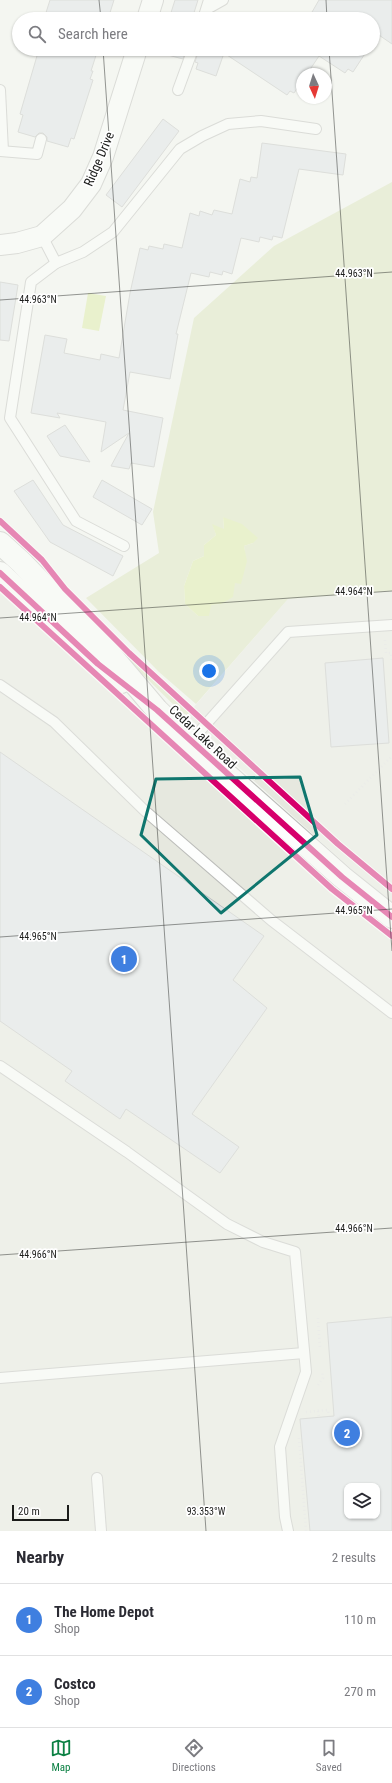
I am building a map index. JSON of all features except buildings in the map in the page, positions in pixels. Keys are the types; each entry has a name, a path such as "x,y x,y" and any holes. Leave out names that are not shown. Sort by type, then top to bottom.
{"street":[{"path":"149,12 153,0"},
{"name":"Ridge Drive","path":"0,245 17,243 42,236 72,209 91,184 103,157 135,56"},
{"name":"Cedar Lake Road","path":"0,543 21,562 108,652 157,710 190,742 342,878 392,917"},
{"name":"Cedar Lake Road","path":"0,573 98,664 157,710"}],"lane":[{"path":"206,9 223,0"},
{"path":"178,90 190,56"},
{"path":"0,90 2,151 37,154 41,139"},
{"path":"124,546 76,521 10,418 31,282 56,263 83,252 113,232 180,149 202,136 228,124 261,121 316,130"},
{"path":"42,236 56,263"},
{"path":"190,742 288,632 388,625"},
{"path":"0,685 54,722 144,810 271,920 392,1013"},
{"path":"0,1066 127,1152 227,1224 263,1242 296,1252 306,1372 280,1447 285,1517 288,1531"},
{"path":"0,1378 304,1353"},
{"path":"97,1478 101,1531"}],"path":[{"path":"388,625 386,653 391,653 392,661"},
{"path":"345,804 392,756"},
{"path":"300,1412 328,1410 329,1416"},
{"path":"318,1411 319,1417"},
{"path":"299,1430 306,1531"}],"highlighted area":[{"path":"300,777 317,835 221,913 141,835 156,779"}],"shaded area":[{"path":"392,182 392,591 288,599 196,704 159,672 86,598 159,553 153,512 194,318 274,246","holes":["223,517 253,543 244,546 246,561 235,583 221,604 211,605 198,616 185,604 184,586 193,561 204,556 204,545 216,535 213,525 224,530"]},
{"path":"88,293 106,296 99,331 82,328"},
{"path":"223,517 242,524 258,538 253,543 244,546 247,561 241,584 235,583 233,597 221,604 211,605 209,616 198,616 185,604 184,586 193,561 204,556 204,545 216,535 212,524 224,529"},
{"path":"392,591 392,902 358,875 223,753 217,744 187,715 288,599"},
{"path":"0,593 330,893 392,940 392,1531 0,1531"},
{"path":"77,603 150,675 190,711 187,715 181,712 73,606"}],"cycle path":[{"path":"0,521 42,560 65,589 129,653 338,844 392,889"},
{"path":"0,573 98,664 157,710 342,877 392,917"},
{"path":"0,587 332,889 392,936"}],"place":[{"name":"The Home Depot","path":"124,959"},
{"name":"Costco","path":"347,1433"}]}
